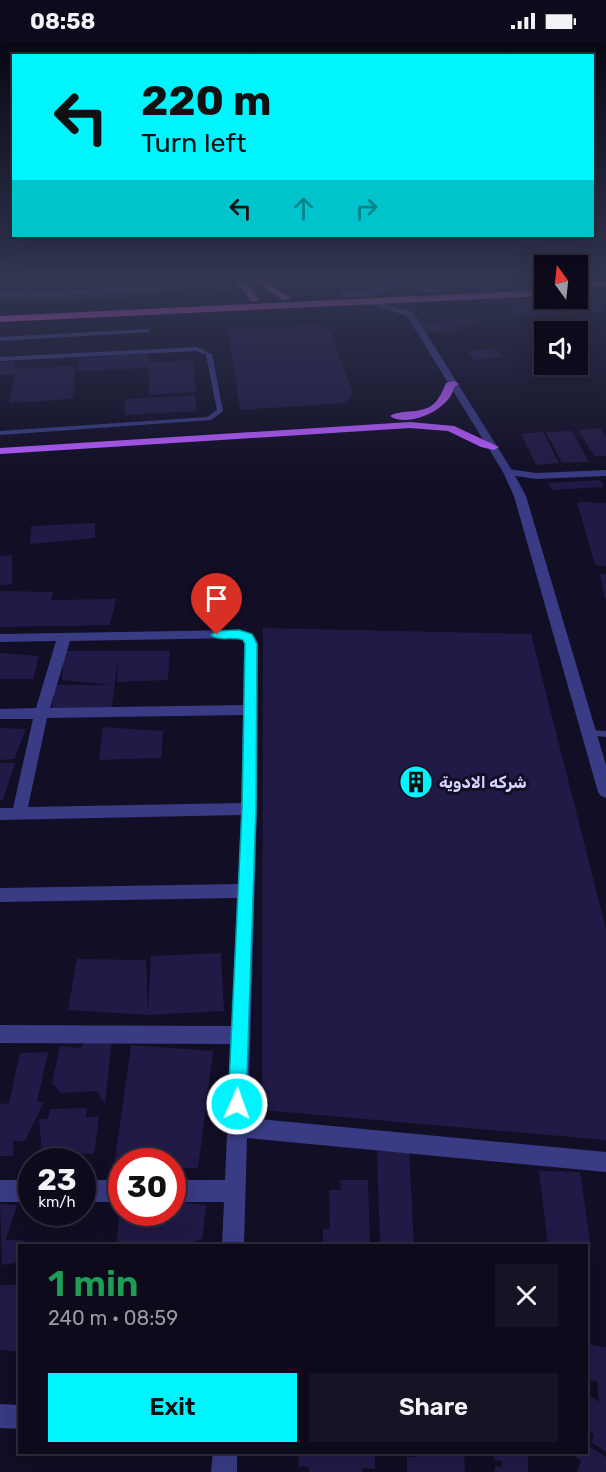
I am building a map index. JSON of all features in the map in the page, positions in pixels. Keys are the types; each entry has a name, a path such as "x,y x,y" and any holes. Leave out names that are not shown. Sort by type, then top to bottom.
{"main road":[{"path":"0,441 416,414 437,407 448,396 449,385 454,384"},
{"path":"0,451 410,425 433,425 455,430 481,444 494,447"}],"street":[{"path":"430,346 494,447 515,486 530,525 606,792"},
{"path":"508,472 536,476 606,473"},
{"path":"515,486 536,476"},
{"path":"0,638 239,634 248,637 251,644 249,809 233,1244"},
{"path":"19,814 41,714 64,638"},
{"path":"0,714 250,710"},
{"path":"0,814 249,809"},
{"path":"0,895 246,891"},
{"path":"0,1034 239,1035"},
{"path":"237,1127 606,1162"},
{"path":"0,1191 18,1191"},
{"path":"186,1191 235,1191"},
{"path":"0,1416 18,1417"},
{"path":"224,1472 225,1454"}],"lane":[{"path":"0,359 196,349 209,354 219,411 209,419 0,432"},
{"path":"589,734 606,734"}],"building":[{"path":"230,346 335,346 353,394 345,403 240,410"},
{"path":"495,348 502,357 475,360 468,351"},
{"path":"147,354 148,362 193,360 196,392 149,395 148,368 78,371 79,358"},
{"path":"16,361 14,369 76,366 73,399 9,403 14,375 0,375 0,362"},
{"path":"195,395 197,411 125,415 125,399"},
{"path":"601,428 606,437 606,456 594,456 578,430"},
{"path":"572,431 589,462 562,463 546,432"},
{"path":"543,432 559,463 536,465 521,434"},
{"path":"600,480 604,487 552,490 548,483"},
{"path":"577,502 606,503 606,566 595,565"},
{"path":"95,523 95,538 30,544 31,526"},
{"path":"12,555 12,584 0,585 0,556"},
{"path":"600,574 606,574 606,598 605,598"},
{"path":"0,591 53,592 51,600 116,599 110,625 0,627"},
{"name":"شركه الادوية","path":"263,628 531,634 606,929 606,1140 262,1110"},
{"path":"64,651 170,651 168,680 117,682 118,658 111,713 51,714 55,685 112,685 62,680"},
{"path":"0,653 39,656 33,679 0,679"},
{"path":"103,727 163,731 161,758 99,760"},
{"path":"0,728 26,729 14,759 0,760"},
{"path":"0,763 15,763 3,800 0,800"},
{"path":"221,953 224,1011 148,1015 68,1010 77,959 146,960 148,1012 151,956"},
{"path":"112,1039 105,1104 97,1091 61,1093 52,1083 60,1046 80,1048 87,1040"},
{"path":"131,1045 213,1051 198,1168 186,1168 186,1148 117,1148"},
{"path":"48,1052 37,1102 44,1102 25,1141 13,1141 14,1156 0,1156 0,1104 9,1103 20,1053"},
{"path":"87,1108 86,1118 99,1116 95,1148 42,1148 39,1119 48,1119 50,1109"},
{"path":"377,1151 409,1151 414,1244 380,1244"},
{"path":"539,1171 580,1172 591,1247 588,1247 588,1244 548,1244"},
{"path":"340,1180 368,1180 370,1244 323,1244 323,1229 330,1229 329,1190 341,1190"},
{"path":"186,1203 206,1205 202,1239 192,1244 116,1244 118,1226 186,1226"},
{"path":"0,1204 17,1205 6,1240 24,1240 24,1244 18,1244 18,1262 2,1265"},
{"path":"0,1285 18,1285 18,1352 0,1350"},
{"path":"588,1344 606,1347 606,1452 591,1442 594,1434 588,1430 588,1394 599,1402 597,1381 589,1380"},
{"path":"588,1445 606,1457 606,1472 577,1472 581,1461 573,1455 588,1454"},
{"path":"299,1454 375,1454 375,1469 363,1468 363,1472 309,1472 309,1467 298,1466"},
{"path":"415,1454 464,1454 465,1472 407,1472 407,1457 415,1457"},
{"path":"494,1454 528,1454 528,1472 495,1472 495,1466 502,1467 502,1461 494,1460"}],"place":[{"name":"شركه الادوية","path":"416,782"}],"route":[{"path":"217,635 239,634 248,637 251,644 249,809 237,1104"}]}
